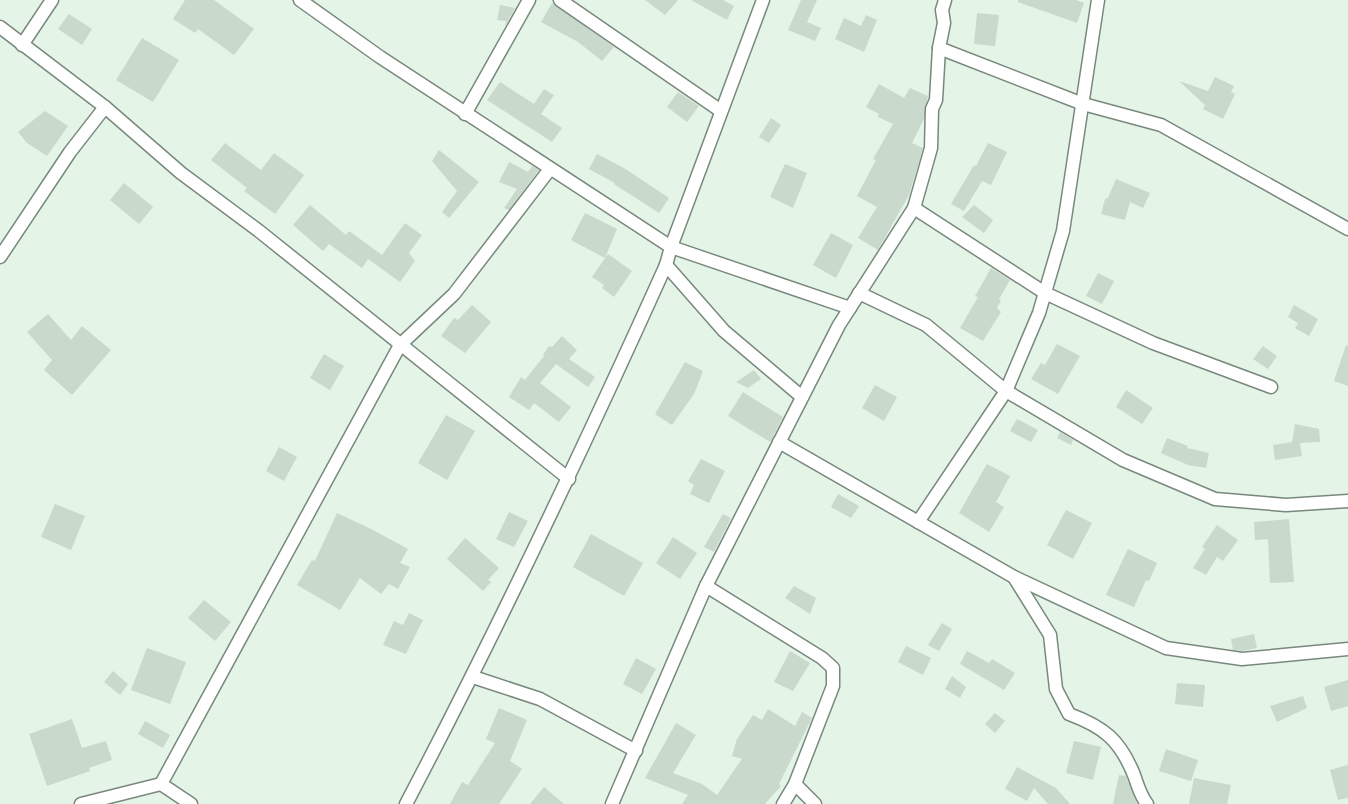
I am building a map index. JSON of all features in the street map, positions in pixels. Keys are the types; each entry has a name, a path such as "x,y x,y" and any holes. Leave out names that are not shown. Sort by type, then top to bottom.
{"street":[{"path":"22,45 52,0"},
{"path":"300,0 380,58 671,247 850,308"},
{"path":"465,114 529,0"},
{"path":"560,0 721,111"},
{"path":"406,804 473,677 569,479 666,265 763,0"},
{"path":"612,804 706,586 839,325 914,208 930,148 932,109 936,100 939,48 944,23 942,10 945,0"},
{"path":"918,522 1006,391 1039,313 1063,232 1098,0"},
{"path":"0,27 105,108 182,173 259,231 569,479"},
{"path":"939,48 1083,104 1161,126 1348,229"},
{"path":"0,257 70,152 105,108"},
{"path":"81,804 161,784 400,345 454,294 550,169"},
{"path":"914,208 1045,293 1154,343 1271,387"},
{"path":"666,265 724,331 802,397"},
{"path":"859,293 926,325 1006,391 1123,460 1215,499 1286,505 1348,501"},
{"path":"780,442 1014,578 1166,648 1242,659 1348,649"},
{"path":"1014,578 1050,635 1056,689 1069,714 1106,731 1126,754 1141,796 1146,804"},
{"path":"706,586 822,658 832,668 833,686 795,784 783,804"},
{"path":"473,677 540,699 636,751"},
{"path":"161,784 191,804"},
{"path":"795,784 815,804"}],"building":[{"path":"185,0 214,0 254,29 234,55 198,29 195,33 173,19"},
{"path":"645,0 678,0 665,15"},
{"path":"691,0 723,0 734,6 727,20"},
{"path":"801,0 817,0 807,22 821,28 815,41 788,30"},
{"path":"1018,0 1076,0 1084,3 1077,23 1018,2"},
{"path":"552,3 614,47 602,61 578,42 541,22"},
{"path":"500,5 515,8 505,26 506,21 497,20"},
{"path":"977,13 999,15 995,46 974,44"},
{"path":"69,14 92,29 82,45 58,29"},
{"path":"866,15 877,20 864,52 835,39 844,18 861,26"},
{"path":"142,38 179,60 153,102 116,80"},
{"path":"1215,77 1234,86 1231,92 1235,94 1223,119 1203,109 1205,105 1179,81 1208,91"},
{"path":"500,82 534,104 544,89 554,95 541,114 562,128 552,142 487,100"},
{"path":"879,84 904,98 910,88 928,96 924,119 912,143 923,148 909,195 878,250 858,238 877,207 857,196 876,160 873,159 893,124 878,117 879,114 866,107"},
{"path":"678,92 699,106 687,122 667,107"},
{"path":"45,111 68,126 47,156 27,143 18,132"},
{"path":"771,118 781,125 769,143 759,137"},
{"path":"225,143 261,170 274,153 304,175 275,214 244,191 247,188 211,160"},
{"path":"988,143 1007,152 991,185 982,181 964,211 951,204 974,165 976,166"},
{"path":"439,150 479,182 449,218 442,212 457,191 432,161"},
{"path":"597,154 624,168 669,198 659,213 615,183 589,169"},
{"path":"509,162 528,172 532,166 539,170 509,210 504,208 517,189 499,182"},
{"path":"785,164 807,173 793,208 770,197"},
{"path":"1116,179 1150,193 1143,208 1130,202 1125,220 1101,214 1105,199 1108,198"},
{"path":"124,183 153,207 139,224 110,200"},
{"path":"310,205 346,235 349,231 382,255 405,223 422,235 409,253 415,261 400,282 368,259 362,268 329,244 323,251 293,225"},
{"path":"974,205 993,220 984,233 962,217"},
{"path":"585,213 617,229 605,258 571,240"},
{"path":"831,233 853,245 836,278 813,265"},
{"path":"608,254 632,271 614,297 602,288 604,285 592,277"},
{"path":"991,268 1010,280 999,299 1001,300 997,308 1001,312 983,341 960,328 978,297 975,296"},
{"path":"1098,273 1114,281 1102,304 1086,296"},
{"path":"472,305 491,322 465,353 441,336 454,318 458,320"},
{"path":"1294,305 1318,319 1309,336 1295,328 1298,323 1288,317"},
{"path":"48,314 71,340 82,326 111,350 72,395 44,370 52,360 27,332"},
{"path":"562,336 577,350 569,359 595,377 588,387 556,364 540,383 571,407 559,422 534,403 529,410 509,397 521,377 525,380 544,356 549,346 552,347"},
{"path":"1057,344 1080,356 1058,394 1031,379 1041,363 1045,365"},
{"path":"1346,345 1348,346 1348,386 1334,381"},
{"path":"1263,346 1277,356 1268,369 1253,359"},
{"path":"324,354 344,366 330,390 310,378"},
{"path":"685,362 703,371 694,394 672,425 655,414"},
{"path":"754,370 761,379 748,388 736,382"},
{"path":"875,385 897,397 884,421 862,408"},
{"path":"1126,390 1153,408 1142,424 1116,407"},
{"path":"743,392 783,417 770,442 728,416"},
{"path":"446,415 475,431 447,480 418,463"},
{"path":"1017,419 1038,430 1031,442 1010,431"},
{"path":"1295,424 1319,429 1320,442 1300,443 1302,456 1275,460 1273,445 1292,442"},
{"path":"1060,432 1073,440 1071,445 1057,438"},
{"path":"1167,438 1188,446 1187,448 1209,453 1206,468 1188,465 1161,453"},
{"path":"279,447 297,457 284,481 266,471"},
{"path":"701,459 725,471 709,503 690,494 694,485 688,481"},
{"path":"987,464 1010,476 996,502 1004,507 989,532 959,513"},
{"path":"838,494 859,506 851,518 831,507"},
{"path":"55,504 85,516 71,550 41,537"},
{"path":"1066,510 1092,523 1073,559 1047,545"},
{"path":"509,512 528,521 514,547 496,539"},
{"path":"337,513 408,549 400,563 410,567 398,589 389,584 381,594 360,578 340,610 297,585 312,560 315,561"},
{"path":"723,514 731,518 714,552 704,547"},
{"path":"1289,519 1294,582 1270,583 1268,539 1255,540 1254,522"},
{"path":"1217,525 1238,540 1223,561 1217,557 1206,575 1193,568 1205,549 1202,547"},
{"path":"591,534 643,563 624,596 573,567"},
{"path":"673,537 697,553 680,579 656,563"},
{"path":"465,538 499,568 488,580 491,582 483,591 447,559"},
{"path":"1128,549 1157,563 1149,581 1146,580 1134,607 1106,595"},
{"path":"794,586 816,598 810,614 785,598"},
{"path":"204,600 231,622 215,641 188,618"},
{"path":"409,613 423,620 406,654 383,645 394,621 403,625"},
{"path":"942,623 952,629 939,651 928,645"},
{"path":"1254,634 1257,648 1242,651 1233,650 1231,639"},
{"path":"906,646 931,658 923,675 898,662"},
{"path":"147,648 186,662 170,704 131,690"},
{"path":"790,651 810,663 793,691 774,682"},
{"path":"967,651 989,663 992,659 1015,673 1004,690 960,664"},
{"path":"636,658 656,669 642,694 623,684"},
{"path":"113,671 128,684 120,695 104,682"},
{"path":"952,676 966,687 960,698 945,689"},
{"path":"1348,680 1348,706 1331,711 1324,687"},
{"path":"1177,683 1205,685 1203,707 1175,704"},
{"path":"1303,696 1307,708 1277,722 1270,706"},
{"path":"499,708 527,720 510,761 522,769 499,804 450,804 462,782 468,785 495,743 486,739"},
{"path":"768,709 795,726 802,712 812,718 779,784 781,786 765,804 682,804 688,795 645,778 676,723 696,735 673,773 702,784 717,795 742,759 732,756 737,739 753,715 762,720"},
{"path":"995,713 1005,721 995,733 985,724"},
{"path":"72,719 82,748 106,741 112,760 89,768 90,771 47,786 29,734"},
{"path":"145,721 170,735 163,748 138,734"},
{"path":"1074,741 1101,747 1093,780 1066,773"},
{"path":"1166,749 1198,760 1191,781 1159,771"},
{"path":"1348,765 1348,798 1338,800 1330,770"},
{"path":"1017,767 1056,788 1070,804 1048,804 1034,788 1027,801 1005,789"},
{"path":"1119,775 1126,776 1137,804 1113,804"},
{"path":"1194,778 1231,785 1227,804 1189,804"},
{"path":"544,787 564,804 530,804"}]}
